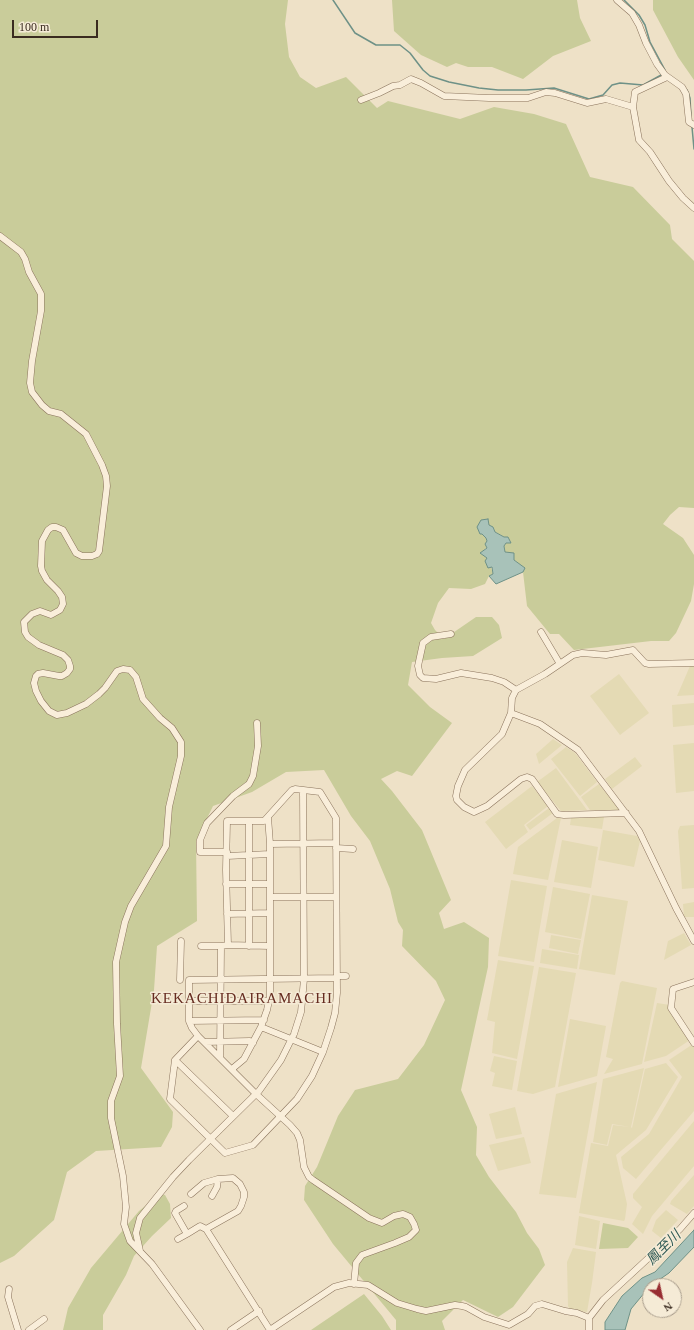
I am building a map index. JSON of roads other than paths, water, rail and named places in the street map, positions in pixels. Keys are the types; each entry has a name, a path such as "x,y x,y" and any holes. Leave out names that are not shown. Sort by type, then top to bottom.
{"street":[{"path":"617,0 632,13 657,64 665,74 682,87 686,94 692,124"},
{"path":"665,74 635,92 633,107 639,140 650,152 669,181 694,208"},
{"path":"361,100 393,86 400,85 411,79 444,96 528,98 546,92 555,93 587,103 606,99 633,107"},
{"path":"0,236 21,252 29,272 41,294 41,311 32,361 30,382 32,392 42,405 49,411 61,414 86,434 102,465 106,476 107,486 99,551 97,554 92,556 82,556 76,553 63,530 56,527 52,527 48,530 42,541 42,571 51,585 62,597 63,604 60,610 51,615 40,611 32,614 24,622 24,632 39,645 63,655 70,663 70,669 62,676 43,673 38,674 34,683 36,692 49,712 57,715 67,713 86,704 99,694 117,671 123,669 130,670 136,677 143,699 160,718 172,728 181,742 181,756 170,807 166,846 131,906 125,922 116,962 120,1076 111,1101 111,1118 123,1176 126,1207 124,1224 130,1241 152,1264 200,1330"},
{"path":"541,632 560,664"},
{"path":"451,634 431,637 422,642 418,671 423,678 436,679 461,673 492,678 504,682 516,690"},
{"path":"626,813 557,814 532,779 527,777 521,779 479,811 471,812 457,800 456,796 458,786 465,770 502,734 511,713 512,698 516,690 545,674 572,655 582,653 606,655 630,649 633,650 645,664 694,663"},
{"path":"511,713 540,724 575,748 639,831 676,908 694,941"},
{"path":"257,723 258,746 253,776 249,784 233,796 207,823 200,840 200,852 227,854 270,854"},
{"path":"198,1036 175,1060 170,1099 225,1153 253,1145 297,1099 312,1076 323,1052 335,1013 337,992 336,816 320,792 295,789 292,790 264,821 227,821 227,914 221,979 220,1057"},
{"path":"140,1252 136,1233 140,1218 174,1177 256,1094 270,1077 292,1040 301,1012 304,979 303,790"},
{"path":"232,1069 244,1059 253,1043 261,1028 269,1001 270,844 268,817"},
{"path":"248,821 248,946"},
{"path":"270,844 304,844 336,846 353,849"},
{"path":"226,884 270,884"},
{"path":"270,897 336,897"},
{"path":"227,914 270,913"},
{"path":"180,980 181,941"},
{"path":"201,946 270,946"},
{"path":"173,980 304,979 346,976"},
{"path":"189,980 189,1021 192,1028 198,1036 256,1094 281,1116 299,1136 304,1167 312,1180 369,1218 382,1223 394,1216 403,1214 410,1217 414,1224 416,1230 409,1237 362,1255 356,1263 354,1284"},
{"path":"694,982 673,989 671,1008 694,1042"},
{"path":"189,1001 269,1001"},
{"path":"189,1021 264,1020"},
{"path":"261,1028 323,1052"},
{"path":"205,1042 253,1043"},
{"path":"175,1060 233,1116"},
{"path":"191,1194 204,1182 233,1178 238,1181 244,1192 243,1201 238,1211 206,1229"},
{"path":"212,1196 217,1188 218,1179"},
{"path":"184,1206 175,1213 187,1234"},
{"path":"588,1330 589,1318 603,1300 680,1229 694,1213"},
{"path":"178,1239 200,1226 206,1229 270,1330 334,1287 349,1283 368,1285 397,1303 426,1311 455,1305 466,1307 484,1317 509,1327 528,1314 535,1306 542,1304 577,1313 589,1318"},
{"path":"9,1289 8,1297 18,1330"},
{"path":"231,1330 259,1311"},
{"path":"29,1330 44,1319"}],"water":[{"path":"488,519 489,525 493,527 495,532 504,537 508,537 511,543 506,543 504,546 505,552 514,553 514,560 525,568 523,572 496,584 489,576 493,574 492,567 488,568 485,561 487,558 480,553 487,548 485,544 487,541 482,534 480,534 477,527 481,520"},
{"path":"694,1230 694,1247 669,1273 662,1278 642,1278 655,1272"},
{"path":"642,1278 642,1296 631,1309 625,1330 605,1330 605,1322 622,1296"}],"waterway":[{"path":"333,0 355,33 376,45 400,45 410,53 423,70 430,76 449,82 498,90 554,88 589,99 603,95 612,85 620,83 643,85 663,74"},
{"path":"624,0 639,15 645,25 650,42 665,70"},
{"path":"687,90 690,98 691,117"},
{"path":"692,127 694,149"}],"district":[{"name":"KEKACHIDAIRAMACHI","path":"242,999"}],"water label":[{"name":"鳳至川","path":"664,1248"}]}
